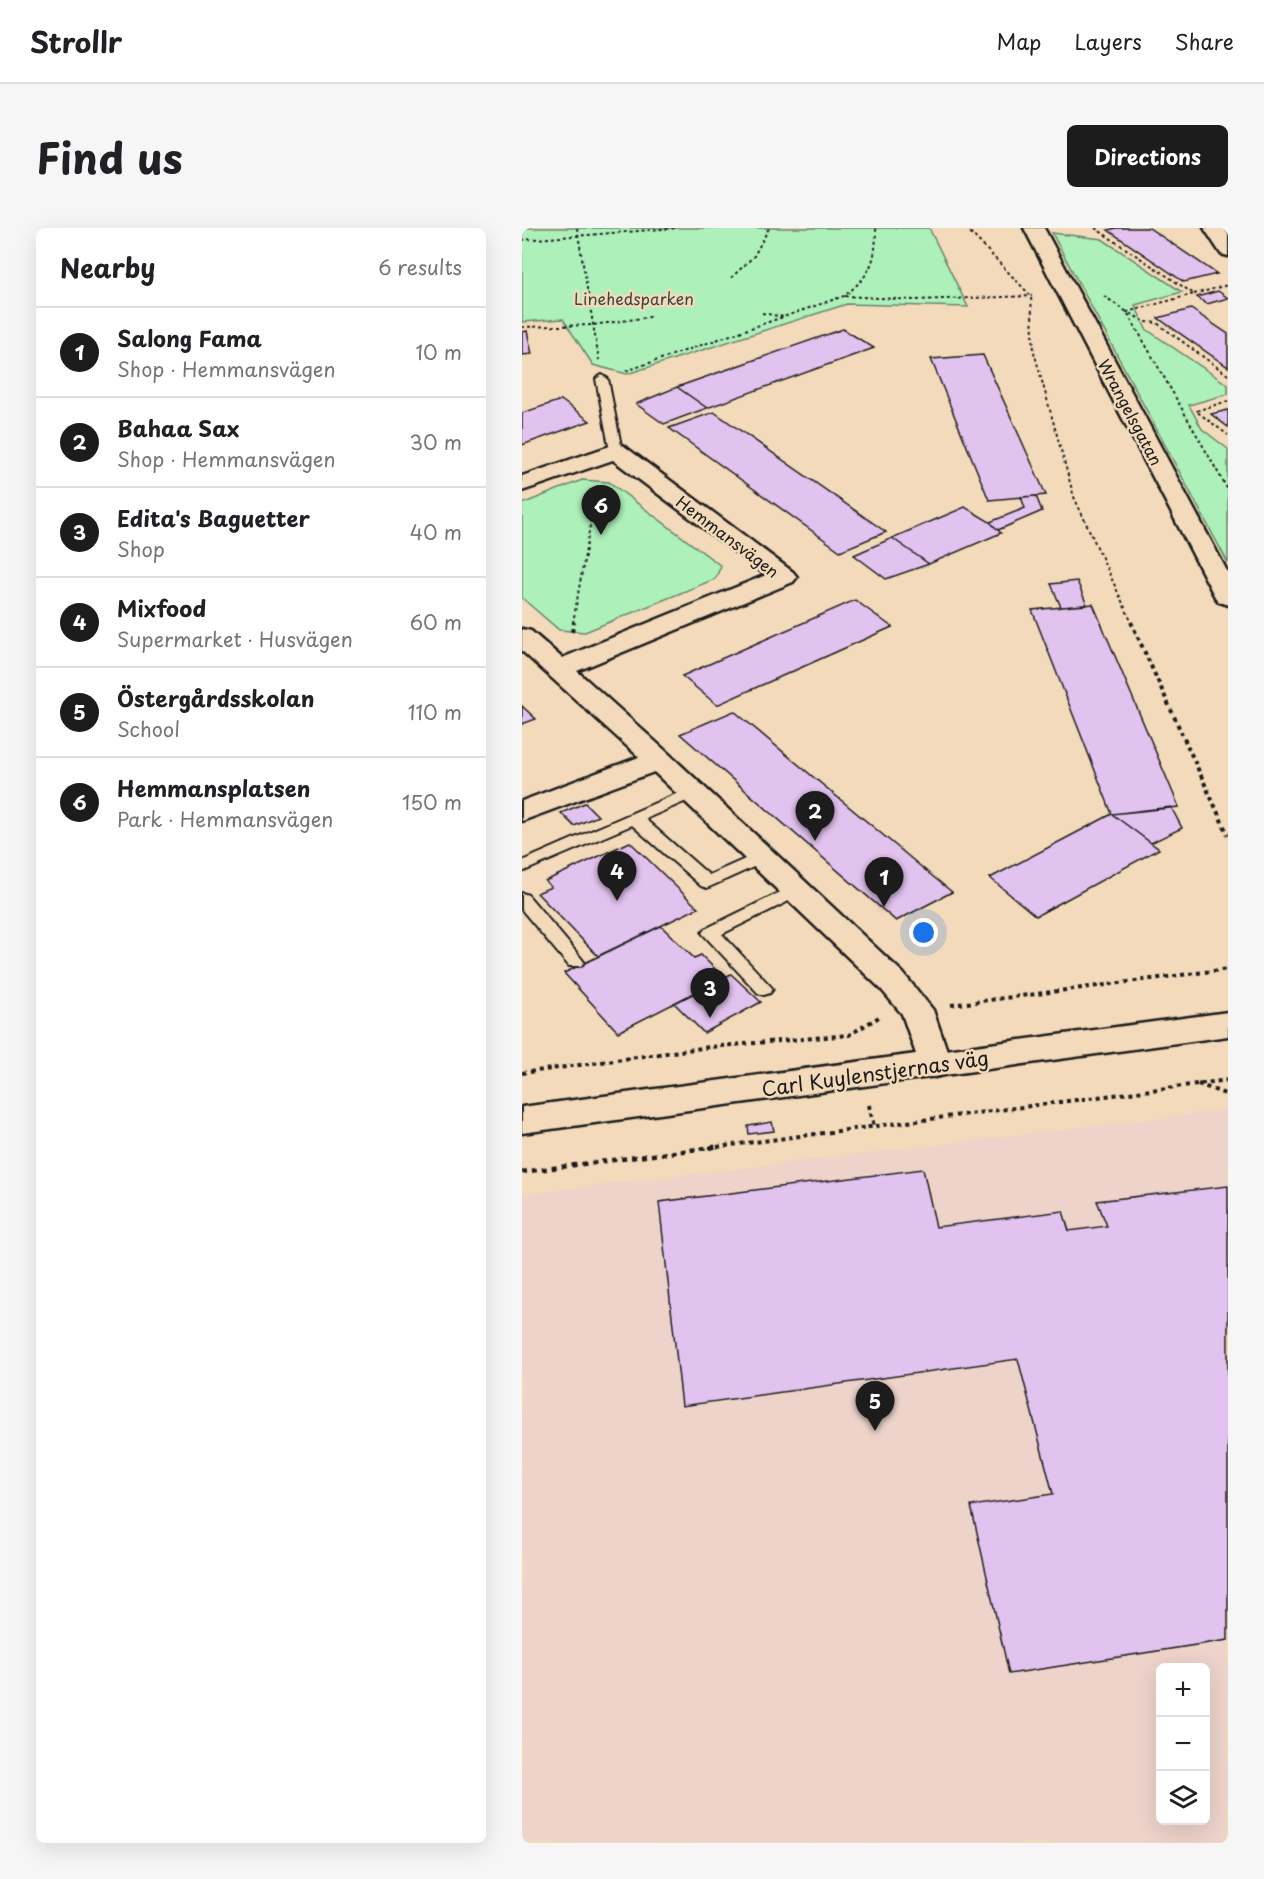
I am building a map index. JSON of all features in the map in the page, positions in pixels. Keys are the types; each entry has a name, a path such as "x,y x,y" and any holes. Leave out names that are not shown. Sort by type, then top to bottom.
{"street":[{"name":"Wrangelsgatan","path":"1034,228 1228,597"},
{"path":"1214,228 1228,250"},
{"path":"522,484 616,451"},
{"name":"Hemmansvägen","path":"558,669 784,578 616,451"},
{"path":"522,637 763,856 892,981 917,1010 935,1065"},
{"path":"522,812 658,760"},
{"name":"Carl Kuylenstjernas väg","path":"522,1120 1228,1024"}],"lane":[{"path":"602,379 616,451"},
{"path":"522,867 692,792"},
{"path":"633,817 707,882 763,856"},
{"path":"764,989 711,933 797,890"},
{"path":"522,899 575,962"}],"path":[{"path":"577,228 602,379 844,296 869,275 874,262 876,228"},
{"path":"522,240 677,228"},
{"path":"731,278 748,265 757,254 769,228"},
{"path":"966,228 1031,296 1034,352 1074,497 1228,834"},
{"path":"1095,228 1194,294"},
{"path":"1127,312 1228,285"},
{"path":"1098,291 1127,312 1146,322 1157,323 1228,375"},
{"path":"844,296 933,300 1031,296"},
{"path":"1127,312 1228,490"},
{"path":"762,314 784,317"},
{"path":"522,327 593,325 650,317"},
{"path":"1228,401 1196,411 1228,435"},
{"path":"558,669 573,630 598,482 616,451"},
{"path":"522,1073 709,1047 849,1035 861,1031 876,1017 1228,969"},
{"path":"522,1172 1228,1080"},
{"path":"1197,1084 1228,1095"}],"shaded area":[{"path":"1228,1110 1228,1843 522,1843 522,1195"}],"green space":[{"name":"Linehedsparken","path":"522,228 929,228 968,307 847,304 627,374 593,365 563,319 522,322"},
{"path":"1052,233 1102,239 1182,292 1135,305 1146,329 1228,385 1228,394 1189,405 1202,429 1228,449 1228,563"},
{"path":"582,480 609,482 721,566 715,579 585,632 559,630 522,598 522,504"}],"building":[{"path":"1149,228 1217,274 1184,282 1108,230"},
{"path":"1218,291 1228,298 1207,304 1197,297"},
{"path":"1191,309 1228,334 1228,367 1158,318"},
{"path":"843,329 874,348 707,408 677,387"},
{"path":"527,331 532,354 522,355 522,332"},
{"path":"983,355 1046,495 989,500 931,359"},
{"path":"677,387 707,408 664,424 636,404"},
{"path":"561,400 590,421 522,445 522,413"},
{"path":"1228,410 1228,427 1211,414"},
{"path":"714,412 886,532 840,551 669,428"},
{"path":"1036,496 1042,511 998,530 990,522 1025,508 1021,497"},
{"path":"965,507 990,522 1001,533 929,564 892,538"},
{"path":"892,538 929,564 886,579 854,555"},
{"path":"1077,581 1087,605 1061,607 1051,584"},
{"path":"855,600 892,627 717,705 682,676"},
{"path":"1093,604 1179,807 1112,814 1032,610"},
{"path":"522,706 536,719 522,724"},
{"path":"734,711 952,892 896,921 680,734"},
{"path":"585,803 598,816 574,826 561,813"},
{"path":"1171,807 1182,828 1151,843 1112,814"},
{"path":"1112,814 1159,849 1036,916 990,878"},
{"path":"630,842 698,908 598,956 537,893 551,887 545,881"},
{"path":"661,926 694,958 701,955 724,978 618,1032 564,973"},
{"path":"731,974 761,1002 704,1033 674,1003"},
{"path":"772,1122 774,1131 749,1134 748,1126"},
{"path":"923,1169 936,1227 1063,1211 1069,1231 1107,1226 1097,1201 1228,1186 1228,1640 1009,1674 971,1506 1053,1494 1018,1359 682,1406 659,1202"}],"place":[{"name":"Hemmansplatsen","path":"601,535"},
{"name":"Bahaa Sax","path":"815,841"},
{"name":"Mixfood","path":"617,901"},
{"name":"Salong Fama","path":"884,907"},
{"name":"Edita's Baguetter","path":"710,1018"},
{"name":"Östergårdsskolan","path":"875,1431"}]}
